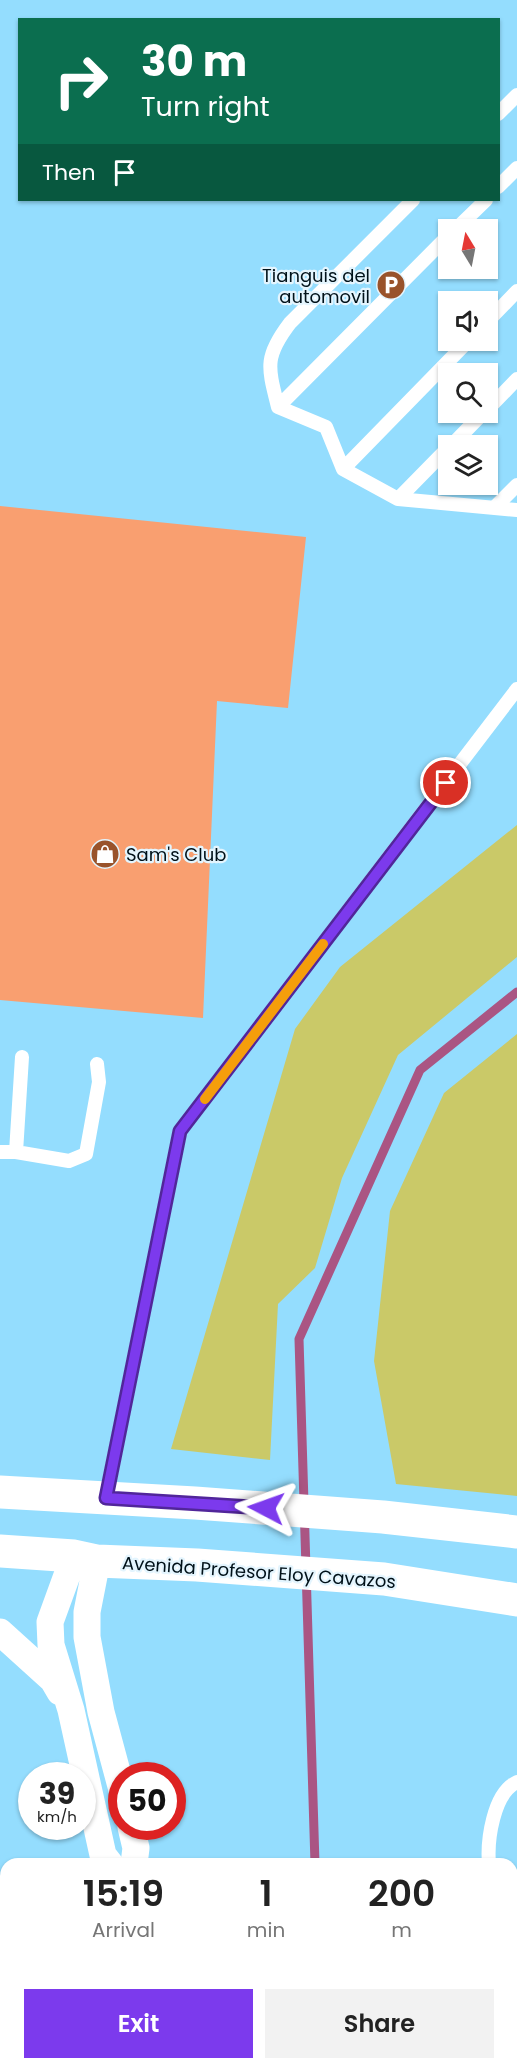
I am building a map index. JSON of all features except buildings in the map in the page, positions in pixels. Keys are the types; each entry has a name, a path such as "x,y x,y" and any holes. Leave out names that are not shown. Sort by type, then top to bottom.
{"main road":[{"path":"0,1492 382,1516 517,1532"},
{"name":"Avenida Profesor Eloy Cavazos","path":"0,1551 384,1579 517,1600"}],"street":[{"path":"86,1558 50,1622 51,1645 71,1710 105,1858"},
{"path":"86,1558 87,1637 101,1712 114,1762"},
{"path":"0,1632 52,1680 71,1710"},
{"path":"134,1840 135,1858"}],"lane":[{"path":"500,112 517,94"},
{"path":"500,185 517,168"},
{"path":"278,407 269,369 276,341 290,323 412,201"},
{"path":"466,219 485,201"},
{"path":"278,407 438,246"},
{"path":"498,311 517,291"},
{"path":"343,469 458,351"},
{"path":"498,399 517,379"},
{"path":"278,407 326,427 343,469 398,499 517,510"},
{"path":"462,435 473,423"},
{"path":"398,499 438,459"},
{"path":"494,508 517,485"},
{"path":"106,1498 180,1131 517,689"},
{"path":"15,1152 22,1057"},
{"path":"0,1152 15,1152 69,1161 86,1154 99,1082 97,1064"},
{"path":"489,1858 493,1819 502,1796 517,1782"}],"shaded area":[{"path":"517,825 517,957 398,1055 342,1178 315,1268 278,1304 270,1460 171,1449 295,1029 340,967"},
{"path":"517,1034 517,1496 396,1484 374,1361 390,1211 444,1093"}],"waterway":[{"path":"315,1858 299,1339 420,1070 517,992"}],"slow traffic":[{"path":"205,1099 323,944"}],"place":[{"name":"Tianguis del automovil","path":"391,285"},
{"name":"Sam's Club","path":"105,854"}],"route":[{"path":"266,1508 106,1498 180,1131 446,783"}]}
